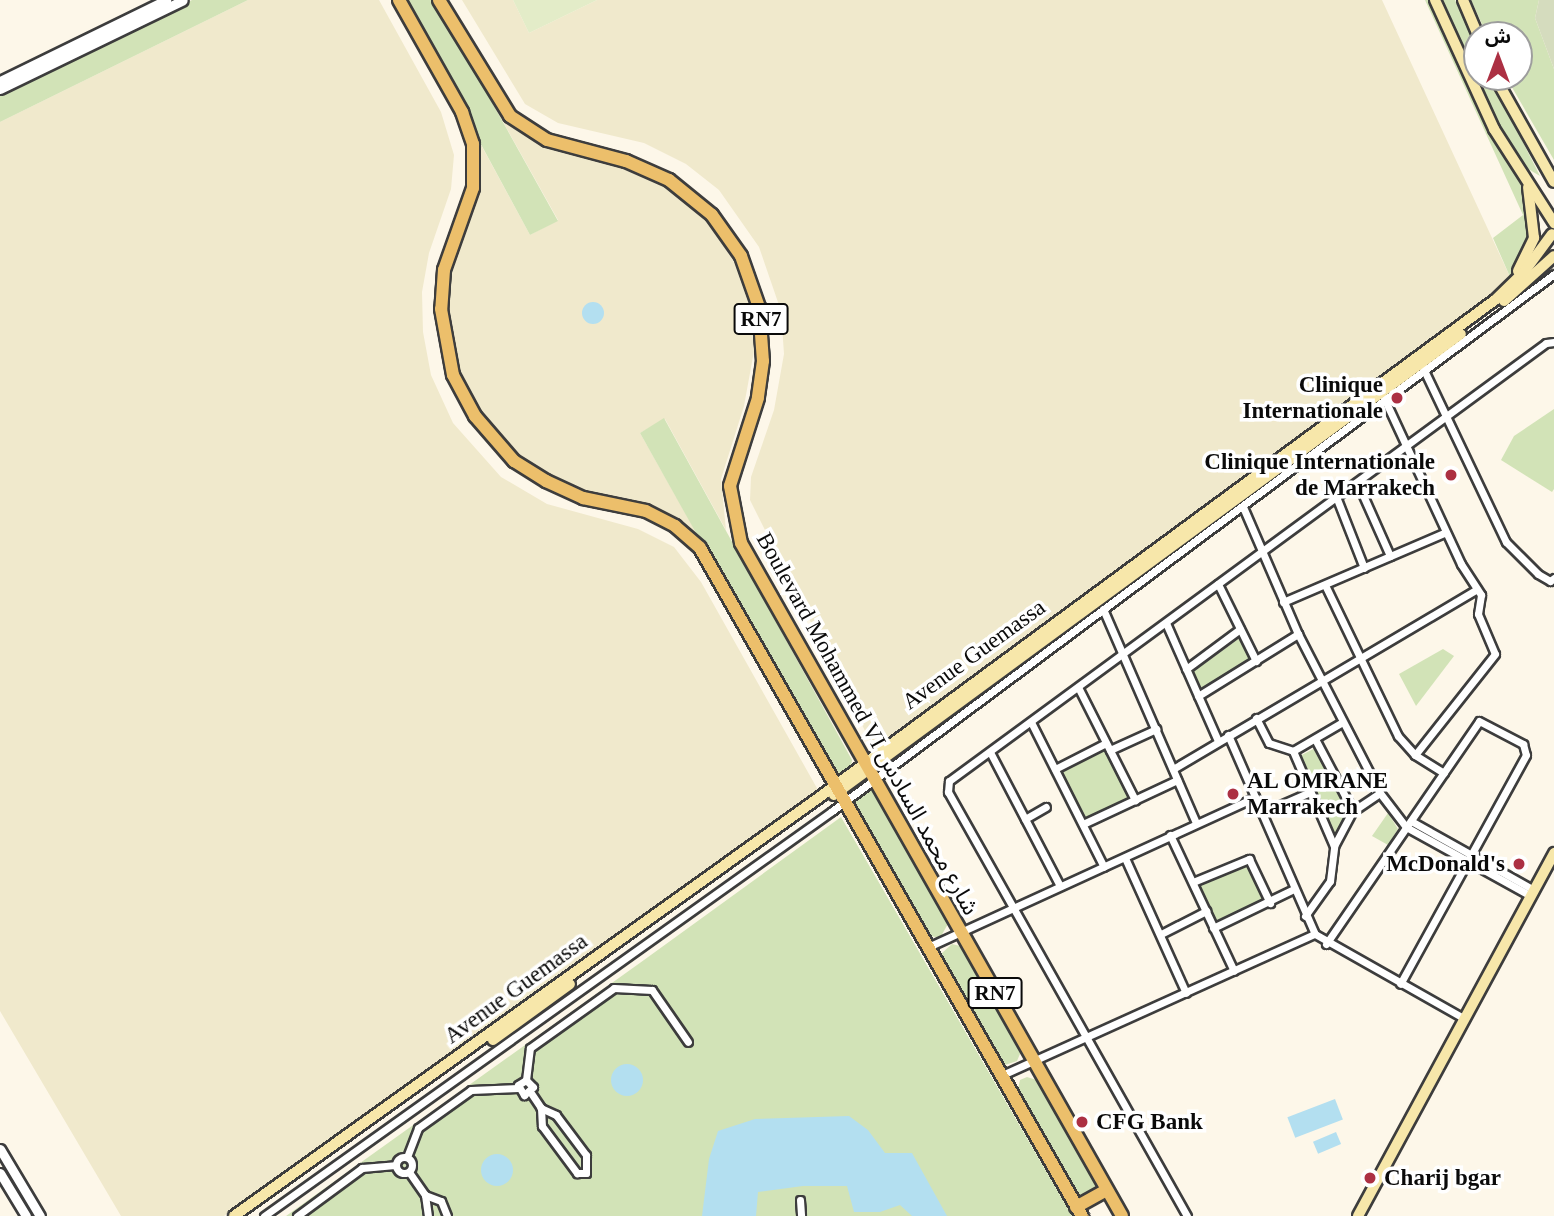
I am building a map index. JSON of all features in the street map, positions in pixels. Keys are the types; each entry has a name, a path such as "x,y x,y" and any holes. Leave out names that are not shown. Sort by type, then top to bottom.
{"main road":[{"name":"RN7","path":"399,0 462,112 473,144 473,188 452,244 441,289 444,342 457,384 486,432 514,461 583,498 646,511 692,539 716,569 839,793 1079,1212"},
{"name":"Boulevard Mohammed VI شارع محمد السادس","path":"439,0 493,94 513,118 547,140 626,160 669,180 712,215 741,256 759,307 763,361 758,398 733,466 730,501 734,521 758,574 958,932 1035,1060 1122,1216"},
{"path":"1435,0 1494,129 1521,168 1553,230"},
{"path":"1463,0 1472,21"},
{"path":"1503,91 1552,177"},
{"path":"1505,291 1534,238 1533,206 1521,168"},
{"name":"Avenue Guemassa","path":"245,1216 839,793 1382,393 1505,291 1553,230"},
{"name":"Avenue Guemassa","path":"1382,393 1423,368 1554,256"},
{"name":"Avenue Guemassa","path":"234,1216 839,793"},
{"path":"1358,1216 1554,853"},
{"path":"1079,1212 1107,1190"}],"street":[{"path":"0,81 166,0"},
{"path":"0,89 183,0"},
{"name":"Avenue Guemassa","path":"1423,368 1554,275"},
{"path":"1187,1216 1089,1036 1013,908 947,786 1078,687 1554,342"},
{"path":"1423,368 1514,554 1550,581 1554,578"},
{"path":"1382,393 1405,449 1482,597 1478,614 1495,657 1415,755"},
{"name":"Avenue Guemassa","path":"264,1216 869,771 1243,508 1382,393"},
{"path":"1358,484 1391,556"},
{"path":"1337,499 1364,568"},
{"path":"1243,508 1298,634 1341,723 1380,793 1408,824 1533,893"},
{"path":"1283,602 1446,532"},
{"path":"1219,584 1255,661"},
{"path":"1325,585 1358,659 1398,736 1415,755 1444,773"},
{"path":"1173,769 1477,589"},
{"path":"1103,609 1125,653 1196,823"},
{"path":"1166,623 1219,741"},
{"path":"1186,669 1240,629"},
{"path":"1198,696 1298,634"},
{"path":"1078,687 1135,800"},
{"path":"1256,718 1269,743 1293,751 1341,723"},
{"path":"1326,944 1479,721 1523,744 1526,751 1470,859 1400,984"},
{"path":"1031,722 1104,867"},
{"path":"1055,769 1156,729"},
{"path":"1228,735 1315,934 1326,944 1465,1019"},
{"path":"1315,739 1353,811"},
{"path":"1293,751 1308,793 1334,846"},
{"path":"990,752 1060,886"},
{"path":"1083,824 1177,780"},
{"path":"1262,813 1308,793"},
{"path":"1305,916 1330,881 1334,846 1353,811 1380,793"},
{"path":"928,947 1255,797"},
{"path":"1025,819 1046,807"},
{"path":"1170,835 1234,971"},
{"path":"1125,858 1186,993"},
{"path":"1193,882 1249,859 1270,902"},
{"path":"1213,928 1294,889"},
{"path":"1161,933 1206,911"},
{"path":"1002,1075 1315,934"},
{"path":"407,1157 418,1128 471,1090 518,1088 526,1080 530,1048 614,988 652,990 688,1042"},
{"path":"526,1080 532,1084 531,1093 541,1108 559,1118 586,1155 586,1173 577,1173 542,1126 541,1108"},
{"path":"518,1088 524,1094 531,1093"},
{"path":"0,1149 40,1216"},
{"path":"395,1165 399,1158 407,1157"},
{"path":"407,1157 412,1164 409,1172"},
{"path":"395,1165 400,1173 409,1172"},
{"path":"297,1216 362,1168 395,1165"},
{"path":"409,1172 425,1195 428,1216"},
{"path":"0,1173 26,1216"},
{"path":"425,1195 441,1201 447,1216"},
{"path":"800,1200 801,1216"}],"shaded area":[{"path":"248,0 379,0 441,112 454,155 451,189 429,253 422,292 423,332 431,375 453,423 501,477 547,504 638,529 674,547 701,582 818,790 224,1216 121,1216 0,1011 0,122"},
{"path":"462,0 513,0 529,33 597,0 1382,0 1511,279 874,749 750,500 751,477 774,410 784,354 781,311 759,247 719,190 686,164 644,143 558,123 525,104"},
{"path":"502,120 541,145 631,169 672,190 712,227 738,269 749,297 754,351 744,406 721,479 726,530 665,419 640,433 704,546 656,510 570,488 523,461 483,422 458,377 447,333 447,295 451,265 469,213 474,132 530,235 558,220"}],"green space":[{"path":"192,0 248,0 0,122 0,94"},
{"path":"403,0 435,0 558,221 530,235"},
{"path":"513,0 597,0 529,33"},
{"path":"1425,0 1455,0 1465,21 1463,83"},
{"path":"1471,0 1539,0 1535,18 1554,69 1554,160 1514,91 1533,91 1533,21 1481,21"},
{"path":"1539,0 1554,0 1554,69 1535,18"},
{"path":"1466,91 1497,91 1540,176 1508,157 1525,188 1532,229 1511,279 1493,238 1523,215"},
{"path":"1554,409 1552,492 1501,460 1514,436"},
{"path":"664,418 852,760 851,767 839,775 826,765 640,433"},
{"path":"1241,637 1254,664 1200,697 1190,674"},
{"path":"1443,649 1454,656 1416,706 1399,674"},
{"path":"1105,747 1131,798 1085,821 1059,771"},
{"path":"1317,747 1354,813 1336,843 1298,757"},
{"path":"873,785 949,922 940,938 926,935 850,801"},
{"path":"1388,813 1398,829 1388,845 1372,836"},
{"path":"841,817 1072,1216 286,1216 644,960"},
{"path":"1248,861 1268,902 1219,926 1199,885"},
{"path":"952,944 964,947 1022,1049 1017,1061 1005,1065 998,1060 941,961 942,953"},
{"path":"1027,1077 1040,1081 1098,1181 1097,1188 1086,1197 1073,1193 1017,1094 1020,1080"}],"water":[{"path":"593,302 601,305 604,313 601,321 593,324 585,321 582,313 585,305"},
{"path":"627,1064 638,1069 643,1080 638,1091 627,1096 616,1091 611,1080 616,1069"},
{"path":"1335,1099 1343,1120 1295,1138 1287,1117"},
{"path":"849,1116 868,1130 885,1153 912,1153 947,1216 912,1216 900,1205 880,1212 854,1212 847,1186 803,1186 758,1192 756,1216 702,1216 709,1159 718,1131 755,1119"},
{"path":"1336,1132 1341,1144 1318,1154 1313,1142"},
{"path":"497,1154 508,1159 513,1170 508,1181 497,1186 486,1181 481,1170 486,1159"}],"place":[{"name":"Clinique Internationale","path":"1397,398"},
{"name":"Clinique Internationale de Marrakech","path":"1451,475"},
{"name":"AL OMRANE Marrakech","path":"1233,794"},
{"name":"McDonald's","path":"1519,864"},
{"name":"CFG Bank","path":"1082,1122"},
{"name":"Charij bgar","path":"1370,1178"}]}
